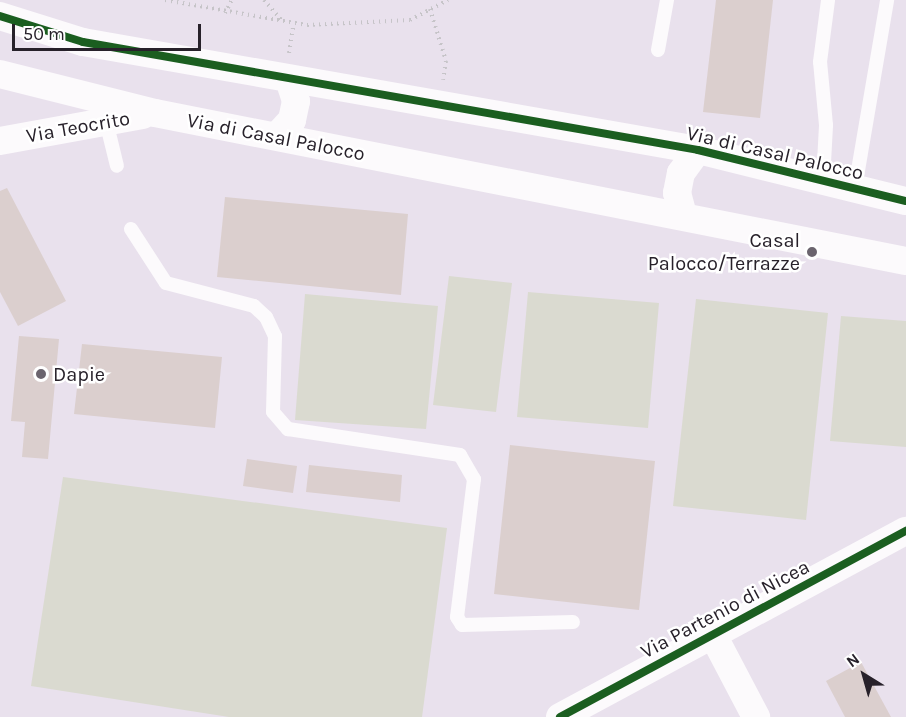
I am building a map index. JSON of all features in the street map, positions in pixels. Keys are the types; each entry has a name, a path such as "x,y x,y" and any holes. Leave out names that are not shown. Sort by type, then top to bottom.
{"street":[{"name":"Via di Casal Palocco","path":"0,16 83,42 698,150 906,201"},
{"name":"Via di Casal Palocco","path":"0,74 155,113 682,214 906,261"},
{"path":"277,136 292,120 296,101 289,80"},
{"name":"Via Teocrito","path":"0,141 155,113"},
{"path":"682,214 677,193 681,173 698,150"},
{"name":"Via Partenio di Nicea","path":"560,717 906,531"},
{"path":"713,635 756,717"}],"lane":[{"path":"658,50 667,0"},
{"path":"823,181 826,125 820,62 828,0"},
{"path":"855,189 887,0"},
{"path":"106,121 117,166"},
{"path":"131,229 166,282 254,306 266,317 275,336 273,412 288,429 460,455 474,479 457,617 462,625 573,622"}],"path":[{"path":"165,0 282,22 410,20 448,0"},
{"path":"225,13 232,0"},
{"path":"264,0 282,22"}],"shaded area":[{"path":"449,276 512,283 496,412 433,405"},
{"path":"528,292 659,303 648,428 517,417"},
{"path":"305,294 438,306 426,429 295,420"},
{"path":"696,299 828,313 806,520 673,506"},
{"path":"841,316 906,321 906,447 830,441"},
{"path":"63,477 447,528 422,717 229,717 31,686"}],"building":[{"path":"716,0 773,0 760,118 703,112"},
{"path":"7,188 66,301 18,326 0,292 0,191"},
{"path":"225,197 408,214 401,295 217,277"},
{"path":"19,336 59,339 48,459 22,457 25,422 11,421"},
{"path":"82,344 222,357 215,428 74,414"},
{"path":"510,445 655,461 639,610 494,594"},
{"path":"247,459 297,466 293,493 243,486"},
{"path":"309,465 402,475 400,502 306,492"},
{"path":"861,662 891,717 845,717 826,681"}],"cycle path":[{"path":"0,16 83,42 698,150 906,201"},
{"path":"560,717 906,531"}],"place":[{"name":"Casal Palocco/Terrazze","path":"812,252"},
{"name":"Dapie","path":"41,374"}]}
